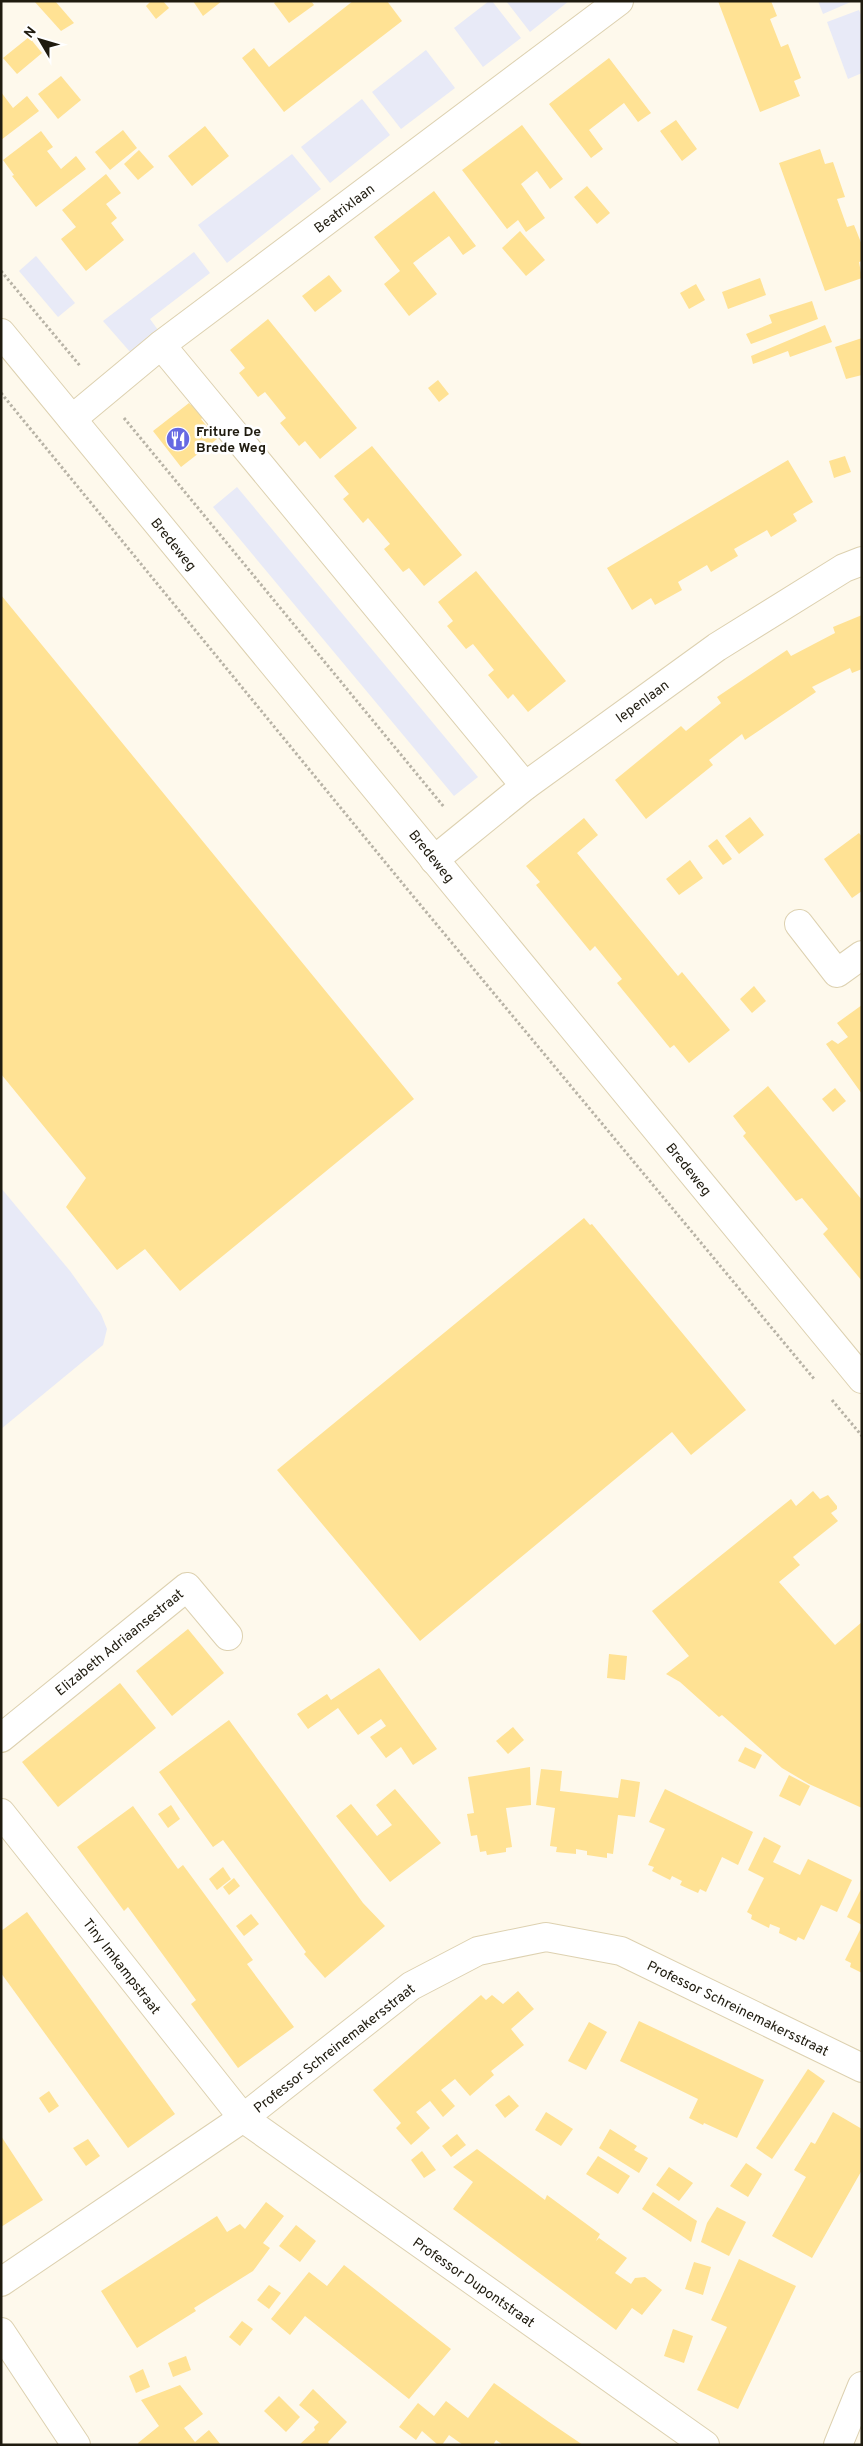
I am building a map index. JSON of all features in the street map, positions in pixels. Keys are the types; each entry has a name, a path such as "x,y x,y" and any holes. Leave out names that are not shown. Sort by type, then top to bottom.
{"street":[{"name":"Beatrixlaan","path":"72,419 161,345 619,1"},
{"name":"Bredeweg","path":"1,333 862,1380"},
{"path":"161,345 525,786"},
{"name":"Iepenlaan","path":"434,860 525,786 717,647 844,568 862,561"},
{"path":"799,924 837,973 862,955"},
{"name":"Elizabeth Adriaansestraat","path":"1,1738 187,1587 228,1636"},
{"name":"Tiny Imkampstraat","path":"1,1813 243,2118"},
{"name":"Professor Schreinemakersstraat","path":"1,2282 243,2118 411,1986 478,1951 546,1937 621,1951 862,2068"},
{"name":"Professor Dupontstraat","path":"243,2118 705,2445"},
{"path":"1,2332 76,2445"},
{"path":"838,2445 862,2386"}],"path":[{"path":"1,393 403,884 820,1385"},
{"path":"826,1393 862,1436"}],"shaded area":[{"path":"489,1 492,1 521,38 483,67 454,28"},
{"path":"506,1 569,1 530,32"},
{"path":"818,1 853,1 823,14"},
{"path":"859,10 862,17 862,73 848,79 827,22"},
{"path":"426,50 455,88 401,129 372,92"},
{"path":"362,99 390,135 330,183 301,147"},
{"path":"292,154 321,189 227,263 198,225"},
{"path":"194,252 210,273 150,319 158,330 131,353 103,321"},
{"path":"36,256 75,303 58,317 19,271"},
{"path":"237,487 478,777 454,796 213,507"},
{"path":"1,1188 70,1271 101,1314 107,1329 103,1345 1,1429"}],"building":[{"path":"34,1 55,1 74,23 61,31"},
{"path":"151,1 163,1 169,8 156,19 146,6"},
{"path":"193,1 222,1 203,16"},
{"path":"276,1 311,1 314,5 289,23 274,3"},
{"path":"353,1 387,1 402,21 284,112 242,58 254,48 269,67"},
{"path":"718,1 771,1 777,16 770,19 781,47 788,44 801,78 794,81 800,96 760,112"},
{"path":"29,37 42,53 17,74 3,58"},
{"path":"609,58 651,113 638,122 624,103 589,130 603,149 591,158 549,104"},
{"path":"61,76 81,100 58,119 38,94"},
{"path":"1,92 13,108 27,96 39,111 1,140"},
{"path":"676,120 697,149 682,161 660,131"},
{"path":"522,125 563,179 550,189 537,171 521,184 545,218 526,232 518,220 507,229 462,170"},
{"path":"205,126 229,156 192,186 168,156"},
{"path":"123,130 137,148 110,170 95,152"},
{"path":"41,131 53,147 47,151 61,169 76,156 86,169 36,207 12,176 14,175 3,160"},
{"path":"820,149 825,164 833,162 845,197 837,199 847,227 854,225 862,245 862,261 859,262 862,278 825,291 779,163"},
{"path":"139,150 154,167 138,180 124,164"},
{"path":"106,174 121,193 106,204 117,218 111,223 124,240 86,271 61,239 76,227 62,210"},
{"path":"587,186 610,213 597,224 574,197"},
{"path":"434,191 476,246 463,255 449,236 413,263 437,294 409,316 384,284 400,271 374,237"},
{"path":"520,231 545,260 526,276 502,248"},
{"path":"329,275 342,291 315,312 302,296"},
{"path":"760,278 766,295 728,309 722,292"},
{"path":"696,284 705,300 689,309 680,293"},
{"path":"812,301 818,319 751,344 746,334 772,323 769,315"},
{"path":"268,319 357,428 320,459 305,441 299,446 280,423 286,418 265,392 258,397 239,373 245,368 230,350"},
{"path":"825,325 832,342 790,357 788,351 753,364 751,356"},
{"path":"862,338 862,375 846,379 835,347"},
{"path":"438,380 449,394 439,402 428,388"},
{"path":"196,401 207,414 201,419 217,439 181,467 153,431 189,403 191,405"},
{"path":"372,446 462,555 424,586 409,568 403,572 384,549 390,544 368,518 363,523 343,499 349,494 334,476"},
{"path":"845,456 851,472 834,478 829,461"},
{"path":"788,460 813,502 793,514 797,521 771,537 767,530 734,549 738,556 711,572 707,565 678,582 682,590 655,605 651,598 632,610 607,568"},
{"path":"476,571 566,681 528,712 513,694 508,699 488,675 494,670 473,644 466,649 447,626 453,621 438,602"},
{"path":"1,595 414,1099 180,1291 145,1249 117,1270 66,1207 86,1178 1,1074"},
{"path":"862,615 862,669 852,673 850,668 812,687 816,692 745,740 742,734 709,760 713,765 646,819 615,780 681,726 686,731 721,703 717,697 787,650 791,656 835,633 833,627"},
{"path":"750,817 764,835 739,854 725,836"},
{"path":"584,818 598,835 577,853 678,976 682,972 730,1030 689,1063 674,1045 670,1048 617,983 622,979 595,946 590,951 536,885 540,882 526,866"},
{"path":"859,833 862,837 862,891 852,898 824,859"},
{"path":"717,839 732,859 723,865 708,846"},
{"path":"690,860 703,878 679,895 666,879"},
{"path":"754,986 766,1001 752,1013 740,999"},
{"path":"862,1005 862,1094 826,1044 832,1040 838,1044 848,1037 837,1023"},
{"path":"768,1086 862,1200 862,1281 823,1234 828,1229 802,1198 796,1201 743,1136 746,1133 733,1116"},
{"path":"835,1088 846,1101 833,1112 822,1099"},
{"path":"584,1218 590,1225 592,1224 746,1410 691,1455 672,1432 420,1641 277,1470"},
{"path":"813,1491 820,1499 828,1495 837,1506 837,1509 831,1513 838,1521 793,1557 800,1565 779,1582 835,1645 862,1622 862,1808 809,1784 782,1768 722,1715 719,1717 680,1682 666,1674 689,1656 652,1611 791,1499 796,1506"},
{"path":"188,1629 224,1673 172,1716 136,1671"},
{"path":"609,1654 627,1656 625,1680 607,1678"},
{"path":"379,1668 437,1749 413,1765 401,1747 386,1758 370,1737 386,1726 381,1719 358,1735 338,1708 308,1729 297,1714 327,1694 331,1700"},
{"path":"120,1683 156,1728 58,1807 22,1762"},
{"path":"229,1720 363,1903 385,1926 325,1978 304,1954 306,1952 223,1840 213,1847 159,1772"},
{"path":"513,1727 524,1740 508,1754 496,1741"},
{"path":"745,1747 762,1755 755,1769 738,1761"},
{"path":"530,1767 531,1805 506,1808 512,1847 506,1848 506,1852 487,1855 486,1851 480,1852 477,1835 471,1836 467,1814 474,1813 468,1777"},
{"path":"541,1769 562,1771 560,1791 618,1798 621,1779 640,1782 635,1817 618,1815 613,1854 607,1853 607,1858 587,1855 587,1851 576,1849 576,1854 556,1852 557,1847 550,1846 555,1808 536,1805"},
{"path":"789,1775 810,1786 800,1806 779,1796"},
{"path":"395,1789 441,1843 390,1882 336,1816 351,1804 377,1836 392,1825 376,1805"},
{"path":"665,1789 753,1832 738,1865 722,1857 706,1892 700,1889 698,1893 680,1885 682,1881 672,1876 670,1880 652,1871 654,1867 648,1865 665,1829 649,1822"},
{"path":"171,1805 180,1819 168,1828 158,1814"},
{"path":"133,1806 178,1869 183,1865 253,1960 247,1964 294,2027 238,2068 191,2004 196,2000 128,1907 124,1911 77,1847"},
{"path":"764,1837 781,1846 773,1862 800,1875 808,1859 852,1880 837,1912 821,1905 804,1940 798,1937 796,1941 779,1933 780,1928 770,1924 769,1928 751,1919 752,1915 747,1912 764,1878 748,1870"},
{"path":"223,1867 231,1879 217,1890 209,1879"},
{"path":"234,1878 240,1886 229,1895 223,1887"},
{"path":"862,1887 862,1925 847,1917"},
{"path":"27,1912 175,2114 128,2148 1,1973 1,1931"},
{"path":"251,1914 259,1924 244,1936 236,1926"},
{"path":"862,1926 862,1973 850,1967 851,1963 845,1960"},
{"path":"518,1991 534,2009 511,2029 524,2045 491,2071 494,2075 470,2096 455,2079 441,2090 455,2106 443,2117 430,2101 416,2112 430,2128 411,2145 396,2128 401,2123 373,2090 481,1995 486,2000 492,1995 503,2004"},
{"path":"639,2021 764,2080 737,2138 689,2118 698,2099 620,2061"},
{"path":"589,2022 607,2032 586,2070 568,2061"},
{"path":"808,2069 825,2081 772,2159 756,2148"},
{"path":"49,2091 59,2106 49,2113 39,2098"},
{"path":"509,2095 519,2106 505,2118 495,2105"},
{"path":"546,2112 573,2129 561,2146 535,2130"},
{"path":"833,2112 862,2129 862,2170 812,2258 772,2236 806,2177 794,2170 811,2142 815,2144"},
{"path":"610,2129 637,2146 634,2150 648,2158 639,2173 599,2148"},
{"path":"457,2134 466,2145 451,2157 442,2146"},
{"path":"1,2136 43,2200 1,2227"},
{"path":"88,2139 100,2156 86,2166 73,2148"},
{"path":"477,2149 545,2200 547,2195 600,2234 596,2241 599,2238 627,2258 615,2273 631,2284 635,2278 645,2277 662,2290 642,2315 632,2308 616,2330 453,2209 473,2182 453,2167"},
{"path":"422,2151 436,2170 424,2178 411,2160"},
{"path":"598,2156 630,2176 618,2194 586,2174"},
{"path":"746,2163 762,2174 748,2197 730,2186"},
{"path":"669,2167 693,2183 679,2201 656,2185"},
{"path":"653,2192 697,2221 691,2242 642,2209"},
{"path":"266,2202 284,2216 263,2243 270,2248 253,2271 194,2308 196,2311 137,2348 101,2291 217,2216 227,2232 240,2224 245,2229"},
{"path":"717,2207 746,2222 729,2256 701,2242 707,2223"},
{"path":"296,2225 316,2241 300,2262 279,2246"},
{"path":"739,2259 796,2286 738,2409 697,2390 727,2327 711,2320"},
{"path":"694,2262 711,2267 703,2295 685,2289"},
{"path":"344,2265 451,2349 409,2399 305,2316 290,2335 271,2319 309,2272 327,2286"},
{"path":"269,2285 281,2293 269,2309 257,2300"},
{"path":"242,2321 253,2329 240,2346 229,2337"},
{"path":"673,2329 693,2336 684,2363 664,2356"},
{"path":"186,2356 191,2370 173,2377 168,2363"},
{"path":"143,2369 150,2387 136,2393 129,2376"},
{"path":"494,2383 583,2445 503,2445 496,2440 493,2445 463,2445 449,2435 442,2445 438,2445 422,2431 416,2440 399,2427 418,2403 434,2416 446,2401 468,2418"},
{"path":"180,2385 203,2414 184,2428 195,2442 209,2430 221,2445 139,2445 138,2443 159,2426 141,2400"},
{"path":"313,2389 347,2422 328,2442 330,2445 299,2445 315,2430 314,2427 319,2422 299,2405"},
{"path":"279,2396 300,2417 286,2432 264,2411"}],"place":[{"name":"Friture De Brede Weg","path":"178,439"}]}
